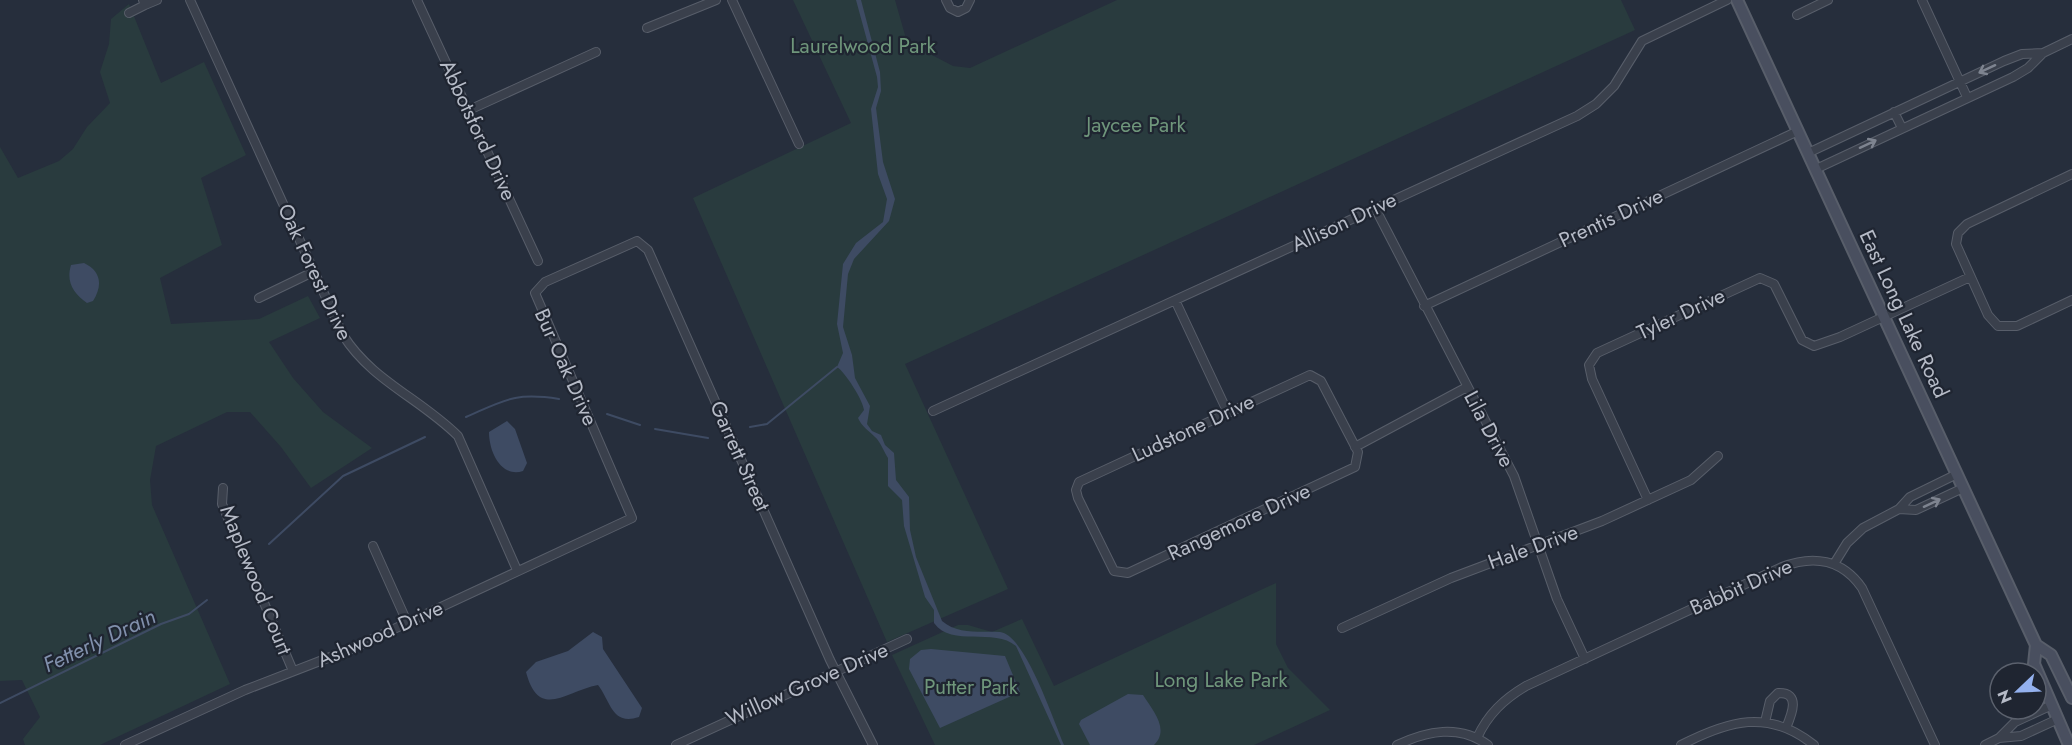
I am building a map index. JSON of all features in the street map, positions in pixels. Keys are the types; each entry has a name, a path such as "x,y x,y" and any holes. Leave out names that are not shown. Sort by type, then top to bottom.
{"main road":[{"name":"East Long Lake Road","path":"1737,0 2036,645 2051,656 2072,698"},
{"name":"East Long Lake Road","path":"2034,661 2036,645"},
{"path":"2048,682 2054,678 2063,681"},
{"name":"East Long Lake Road","path":"2048,695 2069,745"}],"street":[{"path":"129,13 144,3 157,0"},
{"name":"Oak Forest Drive","path":"190,0 342,335 355,355 369,368 444,422 458,436 517,570"},
{"name":"Abbotsford Drive","path":"417,0 538,261"},
{"path":"647,28 716,0"},
{"path":"732,0 799,144"},
{"path":"946,0 950,8 958,12 966,8 970,0 979,0"},
{"name":"Allison Drive","path":"933,411 1589,109 1614,86 1642,41 1727,0"},
{"path":"1797,15 1828,0"},
{"path":"1922,0 1967,98"},
{"path":"1816,169 2020,73 2043,53 2072,39"},
{"path":"469,110 596,52"},
{"path":"1808,153 2012,57 2043,53"},
{"path":"1894,112 1902,128"},
{"name":"Prentis Drive","path":"1424,306 1798,131"},
{"path":"2072,174 1962,228 1956,244 1990,319 2003,328 2017,326 2072,300"},
{"name":"Lila Drive","path":"1375,208 1514,476 1557,599 1585,659"},
{"name":"Bur Oak Drive","path":"632,518 535,293 544,282 634,242 642,243"},
{"name":"Garrett Street","path":"642,243 648,250 837,671 873,745"},
{"path":"259,298 314,272"},
{"path":"1884,317 1970,277"},
{"name":"Tyler Drive","path":"1648,500 1592,380 1589,365 1597,353 1760,278 1774,284 1802,340 1810,345 1826,344 1884,317"},
{"path":"1175,300 1228,412"},
{"name":"Ludstone Drive","path":"1118,574 1111,568 1078,498 1076,487 1084,479 1305,376 1314,376 1321,381 1355,447"},
{"path":"1355,447 1467,387"},
{"name":"Rangemore Drive","path":"1118,574 1138,568 1351,470 1359,458 1355,447"},
{"name":"Hale Drive","path":"1342,628 1444,580 1539,545 1648,500 1702,473 1718,456"},
{"path":"1834,564 1854,535 1869,524 1899,510 1910,497 1957,474"},
{"name":"Maplewood Court","path":"223,488 222,504 293,671"},
{"path":"1899,510 1916,510 1963,488"},
{"name":"Ashwood Drive","path":"125,745 245,690 351,649 632,518"},
{"path":"373,546 407,622"},
{"name":"Babbit Drive","path":"1477,738 1492,713 1510,696 1791,563 1814,559 1834,564 1857,580 1935,745"},
{"name":"Willow Grove Drive","path":"676,745 906,639"},
{"path":"1765,722 1772,697 1778,693 1785,693 1791,697 1794,704 1786,728"},
{"path":"1985,745 1999,738 2016,722 2052,705"},
{"path":"1999,738 2021,736 2058,719"},
{"path":"1681,745 1729,724 1765,722 1786,728 1814,745"},
{"path":"1397,745 1437,731 1477,738 1488,745"}],"green space":[{"name":"Jaycee Park","path":"793,0 895,0 907,42 953,66 970,68 1117,0 1621,0 1635,30 905,364 1008,589 887,642 693,198 851,123"},
{"path":"129,4 161,83 204,62 246,155 201,178 222,245 160,278 171,324 259,319 308,296 320,318 269,342 293,378 323,412 372,448 311,488 281,447 250,412 227,412 156,446 150,480 152,505 230,684 100,745 25,745 23,739 40,717 22,680 0,681 0,147 18,178 59,161 73,149 87,127 110,103 100,72 109,44 111,19"},
{"name":"Long Lake Park","path":"1276,583 1276,644 1288,668 1330,710 1254,745 935,745 892,655 958,625 968,625 992,632 1022,619 1054,686"}],"water":[{"path":"856,0 861,0 880,72 881,91 876,108 883,162 895,199 889,221 854,259 848,274 843,327 852,355 855,378 870,406 867,424 872,431 881,435 885,445 894,453 896,480 909,497 910,530 916,557 942,621 962,630 1000,632 1010,636 1029,663 1038,681 1064,745 1061,745 1016,646 996,638 951,634 934,623 934,610 925,597 904,526 902,500 888,486 888,458 877,439 858,418 864,410 863,405 849,380 837,367 843,353 837,324 843,264 856,243 883,222 887,199 878,174 871,109 878,87 877,77"},
{"path":"84,263 94,270 99,279 93,301 87,303 74,291 69,277 71,265"},
{"path":"507,421 515,429 527,463 523,471 508,471 498,462 491,448 489,432"},
{"path":"593,632 602,637 603,649 642,708 639,717 630,719 618,715 613,711 598,685 555,699 538,696 532,687 526,672 536,662 568,651"},
{"path":"921,650 1005,656 1020,692 940,728 909,669 910,659"},
{"path":"1128,694 1143,695 1158,720 1159,739 1154,745 1090,745 1079,724 1081,720"}],"waterway":[{"path":"750,427 767,424 837,367"},
{"path":"466,417 521,397 559,399"},
{"path":"607,414 640,425"},
{"path":"655,429 708,438"},
{"name":"Fetterly Drain","path":"269,544 343,476 425,437"},
{"name":"Fetterly Drain","path":"0,703 161,624 189,614 207,600"}],"park label":[{"name":"Laurelwood Park","path":"863,46"},
{"name":"Putter Park","path":"971,687"}]}
